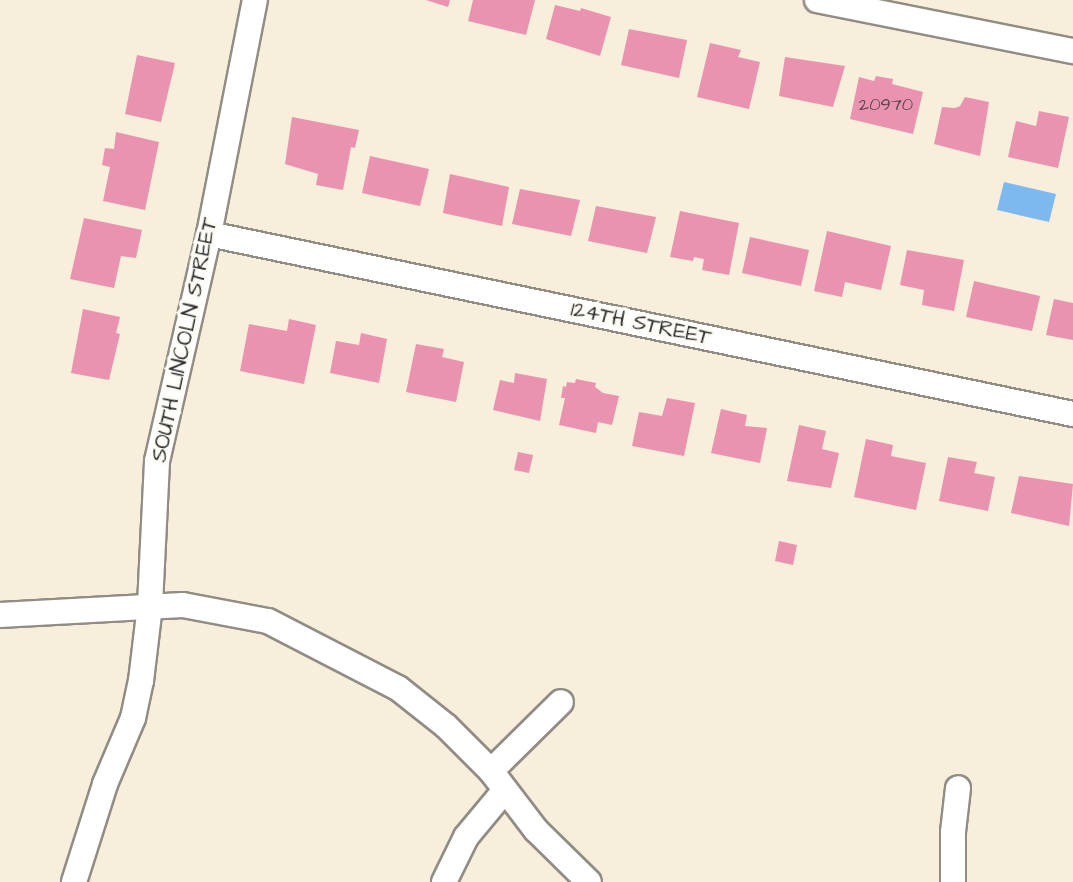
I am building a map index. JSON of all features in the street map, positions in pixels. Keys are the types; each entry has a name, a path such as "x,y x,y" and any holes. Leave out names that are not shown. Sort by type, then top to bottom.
{"street":[{"name":"SOUTH LINCOLN STREET","path":"74,882 105,784 133,718 141,681 150,605 157,461 209,234 255,0"},
{"path":"817,0 1073,51"},
{"name":"124TH STREET","path":"209,234 1073,414"},
{"path":"0,615 183,605 268,621 337,654 398,688 446,726 491,771 536,830 589,882"},
{"path":"491,771 561,702"},
{"path":"953,882 953,832 958,788"},
{"path":"444,882 466,837 506,790"}],"water":[{"path":"1004,182 1056,194 1049,222 997,210"}],"building":[{"path":"426,0 450,0 448,7"},
{"path":"473,0 535,0 526,35 468,21"},
{"path":"555,5 580,11 581,8 611,17 600,56 546,39"},
{"path":"629,29 687,40 679,78 621,65"},
{"path":"710,43 741,50 738,57 760,62 749,109 697,97"},
{"path":"137,55 175,63 161,122 125,114"},
{"path":"785,57 845,66 833,107 779,96"},
{"path":"876,76 893,79 892,84 923,92 913,134 850,119 859,77 874,81"},
{"path":"965,97 989,102 980,156 934,144 942,107 960,106"},
{"path":"1039,111 1069,117 1058,168 1008,157 1016,121 1036,126"},
{"path":"292,117 359,130 355,148 351,147 343,190 316,185 318,174 285,164"},
{"path":"116,132 159,142 145,210 103,201 110,167 102,165 105,148 114,149"},
{"path":"370,156 429,169 420,206 362,193"},
{"path":"450,174 509,187 502,226 443,213"},
{"path":"520,189 580,200 571,236 512,224"},
{"path":"596,206 656,217 647,253 588,241"},
{"path":"680,211 739,223 729,275 702,270 704,259 694,257 693,261 670,257"},
{"path":"84,218 142,230 136,258 121,256 114,288 70,279"},
{"path":"827,231 891,246 881,290 845,282 842,297 814,291"},
{"path":"750,237 809,250 801,286 742,273"},
{"path":"907,250 964,260 954,311 922,305 924,290 900,285"},
{"path":"974,281 1040,296 1032,331 966,317"},
{"path":"1054,299 1073,303 1073,340 1046,335"},
{"path":"83,309 120,317 116,333 120,334 109,380 71,373"},
{"path":"289,319 316,325 304,384 240,371 249,324 287,331"},
{"path":"361,333 387,339 379,383 330,373 336,341 359,345"},
{"path":"416,344 444,349 442,357 464,362 456,402 406,392"},
{"path":"515,373 547,379 540,421 493,410 500,380 514,383"},
{"path":"576,379 596,383 595,387 603,393 619,396 612,425 598,422 596,433 559,425 565,398 561,398 563,386 566,387 567,382 575,383"},
{"path":"667,398 695,403 684,456 632,446 639,412 662,416"},
{"path":"721,409 747,415 745,426 767,428 760,463 711,453"},
{"path":"799,425 826,431 822,449 839,453 831,488 787,481"},
{"path":"866,439 893,445 891,456 926,463 916,510 854,497"},
{"path":"518,452 533,455 529,473 514,470"},
{"path":"948,457 977,462 974,473 995,477 988,511 939,501"},
{"path":"1019,476 1073,484 1069,526 1011,513"},
{"path":"779,541 797,545 793,565 775,561"}]}
